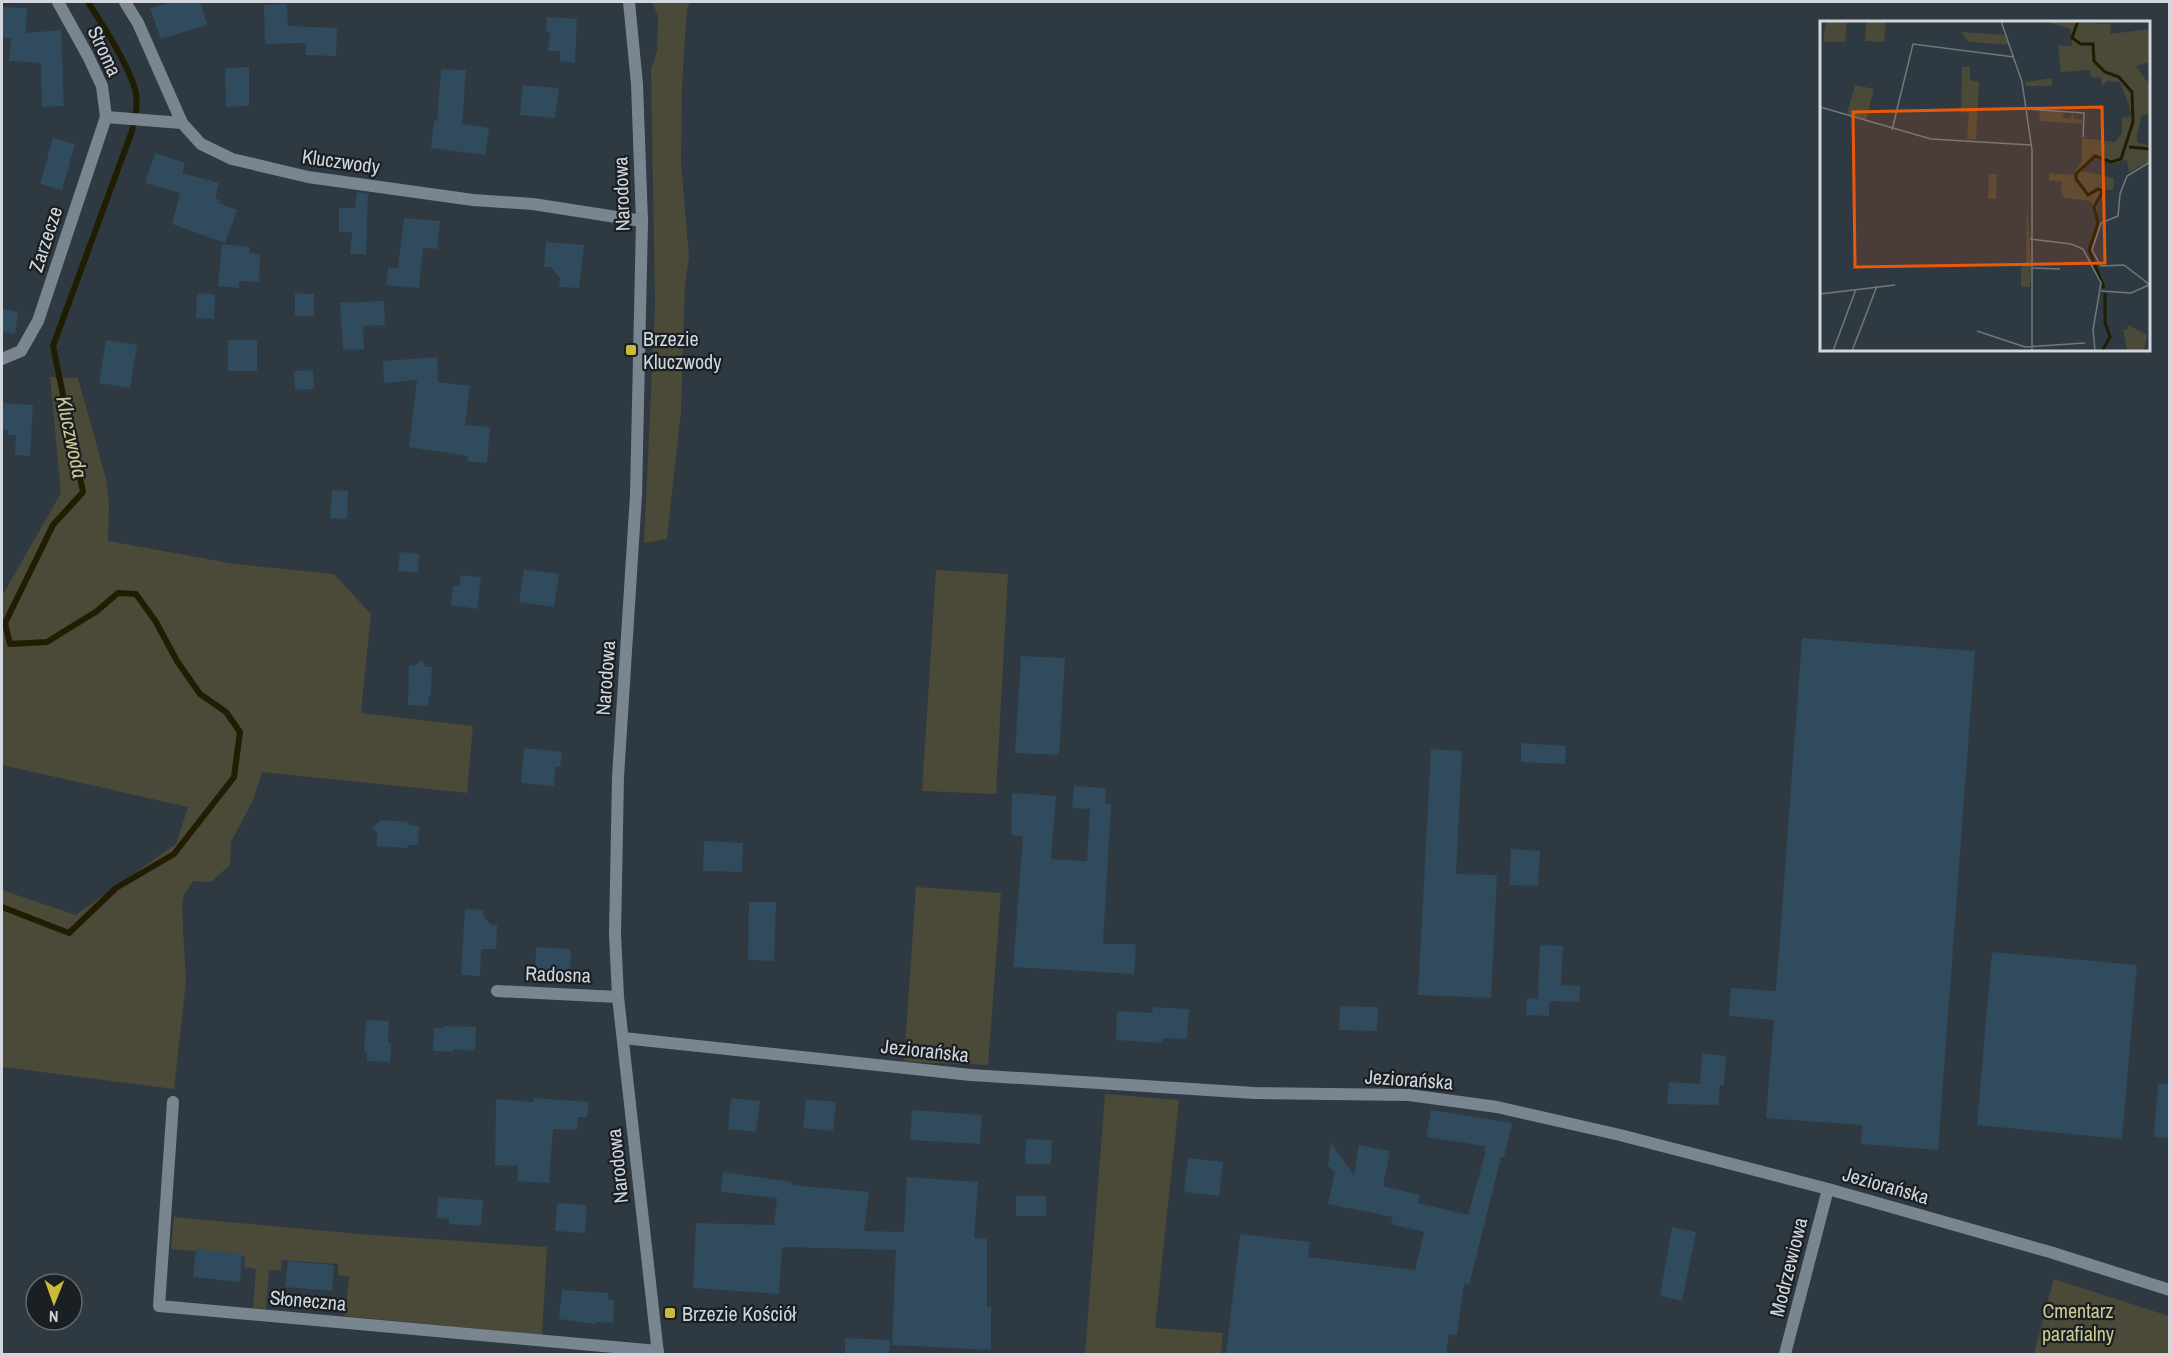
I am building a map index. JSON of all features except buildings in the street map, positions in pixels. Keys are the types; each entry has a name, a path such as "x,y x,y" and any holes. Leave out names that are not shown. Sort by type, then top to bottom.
{"street":[{"name":"Stroma","path":"58,2 102,86 112,118"},
{"name":"Kluczwody","path":"125,2 138,23 182,123 201,144 232,159 289,174 473,200 533,204 642,221"},
{"name":"Narodowa","path":"629,2 637,84 642,221 636,495 618,777 615,912 618,997 658,1353"},
{"path":"112,118 182,123"},
{"name":"Zarzecze","path":"2,359 21,351 38,321 112,118"},
{"name":"Radosna","path":"497,991 618,997"},
{"name":"Jeziorańska","path":"622,1038 982,1076 1254,1093 1409,1095 1497,1107 1609,1132 1828,1189 2050,1252 2169,1290"},
{"name":"Słoneczna","path":"173,1102 159,1306 658,1353"},
{"name":"Modrzewiowa","path":"1785,1354 1828,1189"}],"green space":[{"path":"652,2 690,2 687,9 682,87 681,162 689,257 685,285 681,412 667,539 644,543 655,305 651,69 657,51 658,16"},
{"path":"50,377 78,378 106,479 109,506 108,541 235,564 334,574 371,614 361,713 473,726 467,793 262,772 253,800 231,842 230,865 211,882 193,881 184,895 182,908 186,982 174,1089 2,1067 2,890 76,915 176,844 188,807 2,765 2,596 61,493"},
{"path":"936,570 1008,574 996,794 922,791"},
{"path":"916,887 1001,893 988,1065 904,1062"},
{"path":"1105,1094 1179,1100 1155,1328 1223,1333 1221,1354 1085,1354"},
{"path":"174,1217 360,1234 547,1247 542,1335 345,1316 349,1277 338,1275 338,1264 282,1260 281,1270 269,1270 266,1309 253,1308 256,1269 244,1267 245,1256 171,1249"},
{"name":"Cmentarz parafialny","path":"2054,1279 2169,1316 2169,1354 2034,1354"}],"waterway":[{"name":"Kluczwoda","path":"2,907 69,933 116,888 174,854 234,777 240,732 226,712 200,694 136,594 118,593 97,611 47,642 10,644 5,623 53,525 83,492 53,346 132,131 136,110 137,100 131,78 114,44 88,2"}],"place":[{"name":"Brzezie Kluczwody","path":"631,350"},
{"name":"Brzezie Kościół","path":"670,1313"}]}
